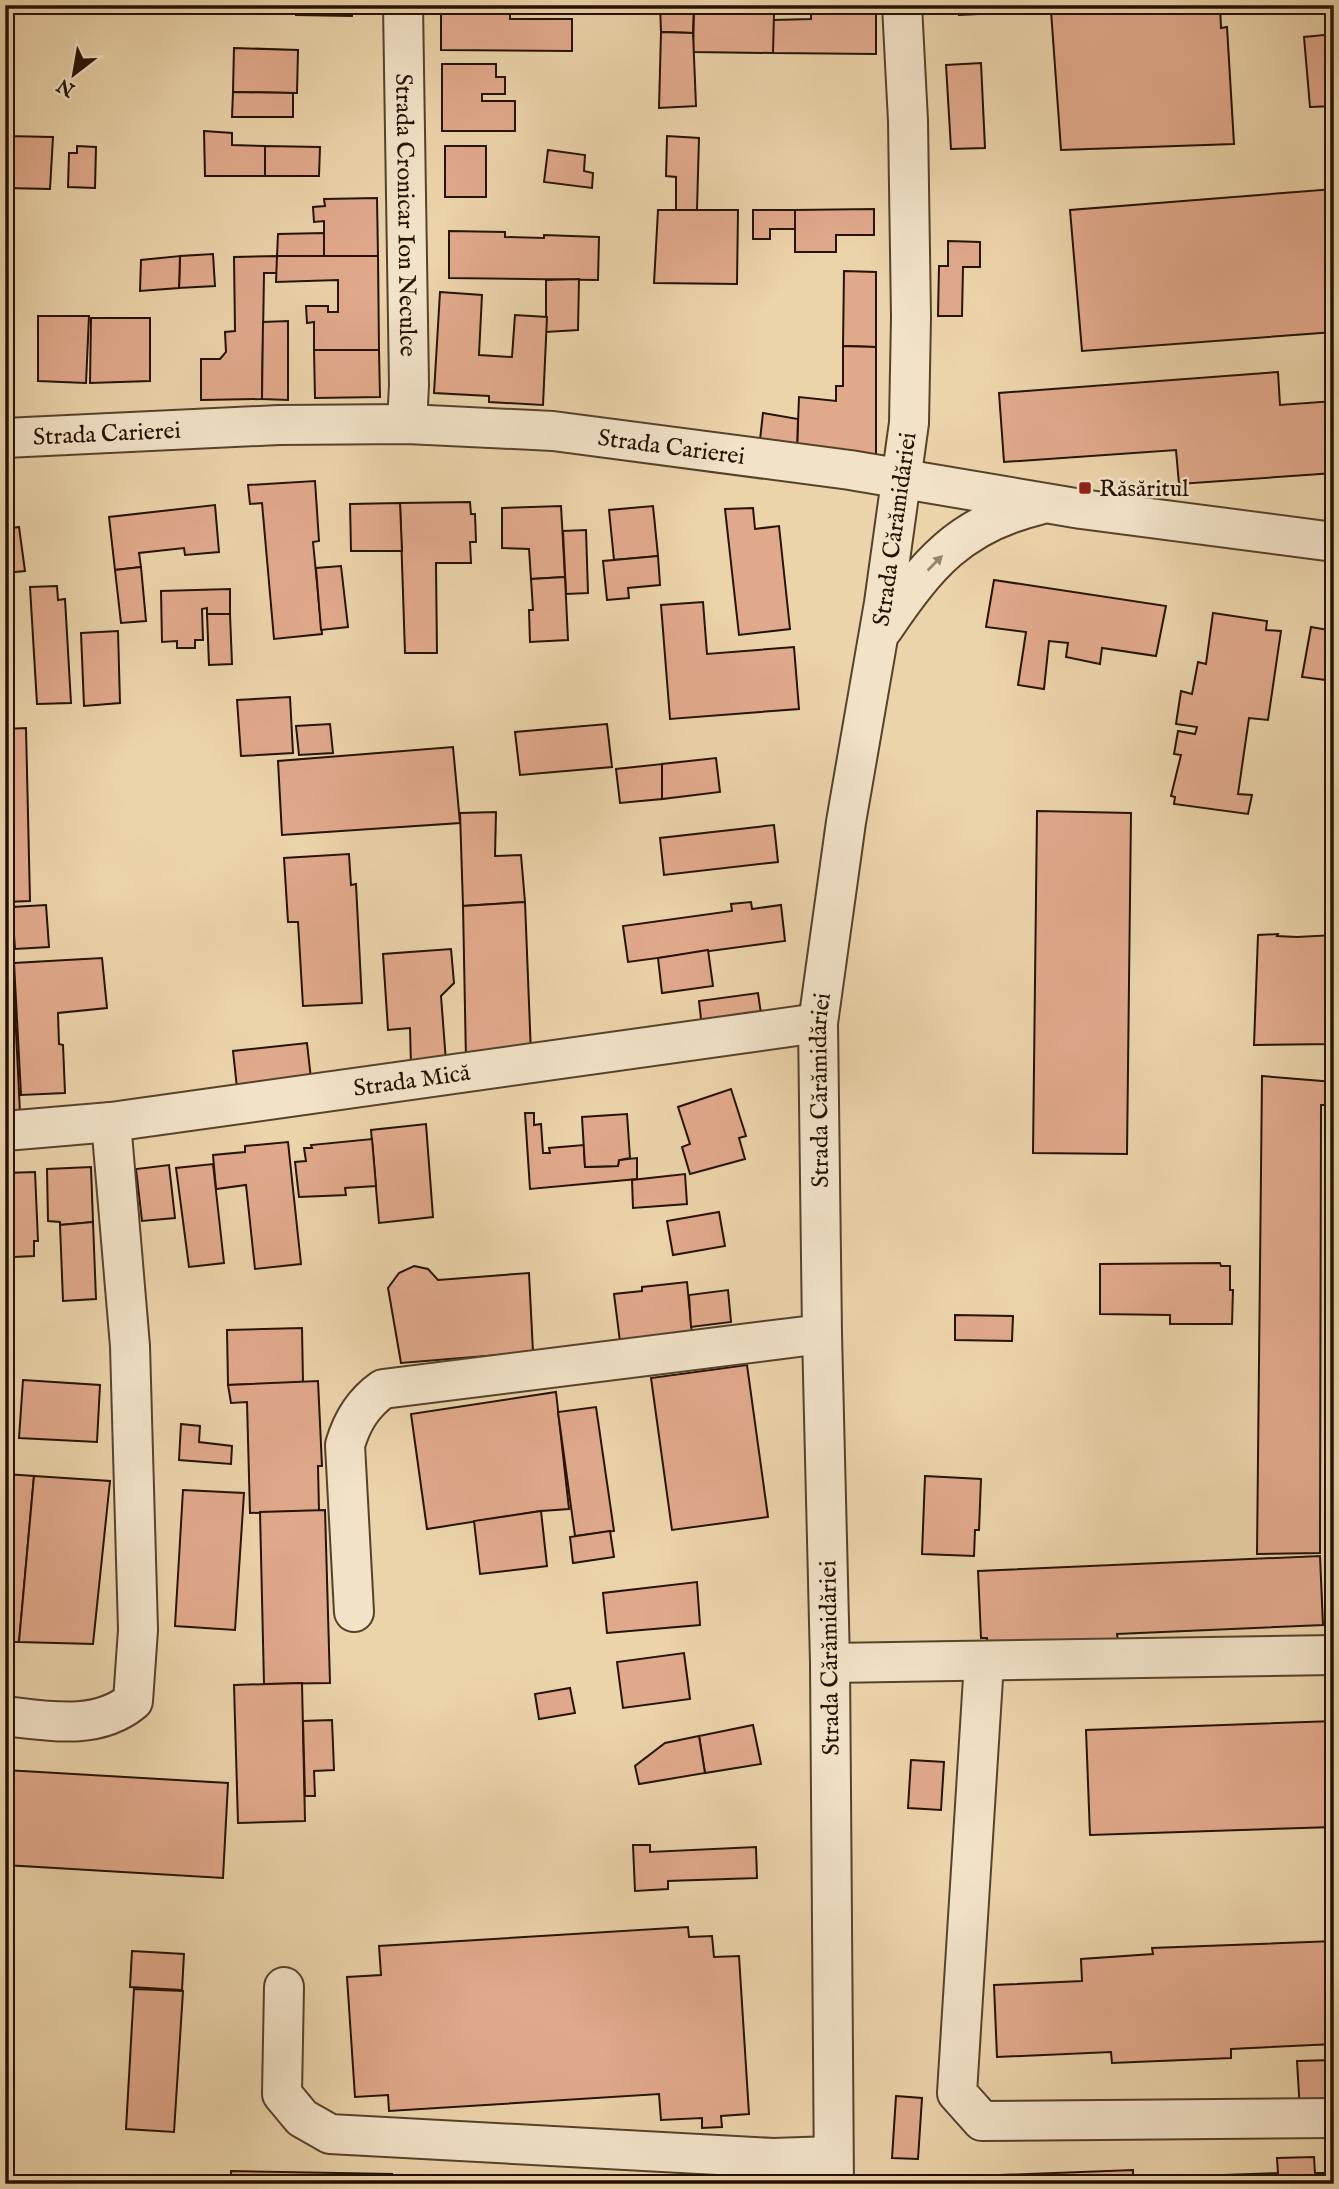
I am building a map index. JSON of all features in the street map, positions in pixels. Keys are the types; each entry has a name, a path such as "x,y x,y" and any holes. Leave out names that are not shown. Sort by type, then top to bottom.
{"street":[{"name":"Strada Cronicar Ion Neculce","path":"403,5 409,385 407,424"},
{"name":"Strada Cărămidăriei","path":"834,2170 830,1663 818,1023 846,822 903,478 909,423 911,317 908,121 902,5"},
{"name":"Strada Carierei","path":"5,438 279,425 407,424 553,431 903,478 1044,503 1334,542"},
{"path":"878,636 912,586 956,541 987,522 1044,503"},
{"name":"Strada Mică","path":"5,1131 111,1122 818,1023"},
{"path":"5,1716 55,1722 100,1719 119,1712 132,1701 138,1630 130,1346 111,1122"},
{"path":"354,1612 345,1445 366,1401 383,1389 822,1334"},
{"path":"830,1663 1334,1655"},
{"path":"984,1662 957,2093 982,2121 1334,2118"},
{"path":"284,1987 282,2094 302,2118 330,2134 773,2158 834,2170"}],"building":[{"path":"206,5 247,5 247,8 207,8"},
{"path":"296,5 352,5 352,16 296,15"},
{"path":"441,5 510,5 510,19 572,19 572,51 441,50"},
{"path":"660,5 660,6 608,7"},
{"path":"660,5 694,5 693,33 661,32"},
{"path":"811,5 876,7 876,54 773,53 773,20 811,19"},
{"path":"959,5 1000,5 1000,13 959,15"},
{"path":"1093,5 1220,5 1221,28 1227,27 1234,144 1061,150 1051,11 1093,9"},
{"path":"694,12 774,13 773,53 693,52"},
{"path":"661,32 693,33 696,106 659,108"},
{"path":"1334,34 1334,106 1310,107 1304,37"},
{"path":"234,48 298,50 297,93 233,92"},
{"path":"981,63 985,148 951,149 946,65"},
{"path":"442,64 496,64 496,77 505,77 505,94 482,94 482,101 515,101 515,131 442,131"},
{"path":"233,92 293,93 293,117 232,117"},
{"path":"204,131 232,133 232,145 265,146 265,176 205,176"},
{"path":"5,136 53,137 50,189 5,188"},
{"path":"667,136 699,138 697,210 676,210 676,177 666,176"},
{"path":"77,146 96,147 95,188 68,187 69,153 77,153"},
{"path":"265,146 320,147 319,176 265,176"},
{"path":"445,146 486,146 486,197 445,197"},
{"path":"548,150 585,155 584,171 593,173 592,188 544,182"},
{"path":"1334,189 1334,332 1082,351 1070,210"},
{"path":"377,198 378,256 324,256 324,221 314,222 313,207 325,206 324,199"},
{"path":"874,209 874,235 836,235 836,252 795,252 795,210"},
{"path":"658,210 738,210 737,284 654,283"},
{"path":"753,210 795,210 795,229 770,229 770,239 753,239"},
{"path":"449,231 505,232 505,237 599,237 598,280 449,278"},
{"path":"324,233 324,256 277,256 278,234"},
{"path":"948,241 980,242 980,267 963,267 962,316 938,316 939,266 948,266"},
{"path":"213,254 215,286 179,288 180,256"},
{"path":"180,256 179,288 140,291 141,260"},
{"path":"277,256 277,273 264,273 262,399 201,400 201,359 220,359 226,352 225,332 235,331 234,257"},
{"path":"277,256 378,256 379,350 314,350 314,322 307,323 306,306 328,306 328,312 338,312 338,280 276,282"},
{"path":"844,271 876,272 876,347 843,346"},
{"path":"579,279 578,330 546,332 546,280"},
{"path":"440,292 482,295 479,355 512,357 515,315 547,317 543,405 489,402 489,396 434,393"},
{"path":"38,316 89,316 86,383 38,381"},
{"path":"91,318 150,318 150,381 90,383"},
{"path":"288,321 288,400 262,399 263,322"},
{"path":"843,346 876,347 876,461 797,448 799,397 836,401 836,386 843,386"},
{"path":"314,350 379,350 380,397 315,398"},
{"path":"1278,372 1280,405 1334,401 1334,473 1179,484 1176,450 1004,462 999,393"},
{"path":"763,413 798,419 797,448 760,440"},
{"path":"315,481 319,541 313,542 322,634 274,639 262,503 250,504 248,485"},
{"path":"470,502 471,514 475,514 476,542 470,542 471,563 436,563 437,653 405,653 400,503"},
{"path":"400,503 402,551 351,551 350,504"},
{"path":"215,505 219,552 185,555 184,548 139,553 141,567 115,570 109,517"},
{"path":"561,506 565,577 531,579 529,549 502,548 502,508"},
{"path":"653,506 658,556 614,560 609,510"},
{"path":"753,508 755,529 779,526 790,629 739,635 725,509"},
{"path":"19,527 25,571 5,573 5,529"},
{"path":"586,530 588,593 566,594 563,531"},
{"path":"658,556 660,585 628,588 629,598 607,600 603,561"},
{"path":"341,566 348,627 321,630 316,568"},
{"path":"141,567 146,621 121,623 115,570"},
{"path":"565,577 568,640 530,642 529,610 533,610 531,579"},
{"path":"994,580 1166,606 1156,656 1102,648 1100,664 1066,657 1068,643 1049,641 1044,689 1018,685 1026,632 986,627"},
{"path":"57,586 58,600 65,599 71,703 37,704 30,587"},
{"path":"230,589 230,614 207,614 207,608 202,609 203,640 195,640 195,648 177,648 177,641 162,642 161,591"},
{"path":"703,602 707,654 794,647 799,709 670,719 661,605"},
{"path":"1213,613 1267,621 1266,630 1281,631 1268,720 1249,718 1238,794 1252,795 1248,814 1174,804 1175,797 1171,796 1181,755 1174,754 1178,731 1195,734 1197,727 1176,724 1181,691 1192,694 1198,662 1206,664"},
{"path":"207,614 230,614 232,664 209,665"},
{"path":"1311,627 1334,631 1334,681 1302,677"},
{"path":"118,631 120,703 84,706 81,633"},
{"path":"290,697 293,753 241,756 237,700"},
{"path":"330,724 333,753 299,755 296,726"},
{"path":"607,724 612,767 520,775 515,732"},
{"path":"26,728 30,901 5,902 5,729"},
{"path":"453,747 460,823 282,835 278,761"},
{"path":"716,758 720,792 662,799 662,764"},
{"path":"662,764 662,799 620,803 616,769"},
{"path":"1037,811 1131,813 1127,1154 1033,1153"},
{"path":"496,812 495,856 521,855 525,902 463,906 460,813"},
{"path":"774,825 778,862 664,875 660,838"},
{"path":"349,854 351,885 356,884 362,1003 303,1006 298,922 288,922 284,858"},
{"path":"525,902 531,1054 466,1060 463,906"},
{"path":"751,902 752,909 781,905 785,941 628,962 623,926 732,911 731,904"},
{"path":"46,905 49,947 15,949 12,907"},
{"path":"1278,934 1277,936 1297,937 1334,935 1334,1044 1254,1045 1258,935"},
{"path":"5,935 11,935 15,1010 5,1010"},
{"path":"451,949 454,983 441,996 446,1062 411,1066 410,1028 388,1030 383,954"},
{"path":"708,950 713,986 662,993 658,958"},
{"path":"102,958 107,1008 58,1013 59,1044 63,1045 65,1093 21,1095 14,963"},
{"path":"758,993 762,1021 702,1028 699,1001"},
{"path":"5,1010 15,1010 20,1113 5,1114"},
{"path":"307,1043 311,1079 237,1088 233,1051"},
{"path":"1262,1076 1334,1082 1334,1105 1321,1105 1320,1553 1257,1554"},
{"path":"731,1089 746,1136 739,1138 745,1159 690,1174 682,1147 690,1144 678,1107"},
{"path":"525,1113 534,1113 534,1125 541,1124 543,1153 550,1153 549,1148 584,1145 585,1167 618,1166 619,1160 637,1158 637,1179 530,1189"},
{"path":"627,1114 630,1158 619,1160 618,1166 585,1167 582,1117"},
{"path":"426,1124 433,1217 379,1223 371,1130"},
{"path":"372,1139 376,1186 345,1188 346,1195 299,1197 295,1162 306,1161 304,1148"},
{"path":"288,1142 301,1264 255,1269 246,1185 216,1189 213,1155 245,1152 245,1146"},
{"path":"213,1164 224,1263 189,1267 176,1168"},
{"path":"169,1165 175,1218 142,1221 136,1169"},
{"path":"91,1167 93,1222 60,1225 60,1222 48,1221 47,1169"},
{"path":"35,1172 38,1241 34,1241 34,1256 14,1257 13,1253 5,1253 5,1173"},
{"path":"685,1174 687,1204 633,1208 632,1180"},
{"path":"719,1212 725,1246 673,1255 667,1221"},
{"path":"93,1222 96,1299 63,1301 60,1225"},
{"path":"1220,1263 1221,1266 1230,1266 1230,1290 1233,1290 1232,1324 1170,1324 1170,1315 1100,1314 1100,1264"},
{"path":"414,1266 428,1269 438,1280 529,1273 533,1352 401,1363 388,1288 399,1273"},
{"path":"687,1282 692,1334 620,1342 614,1294 642,1291 642,1287"},
{"path":"728,1290 731,1322 691,1327 689,1295"},
{"path":"955,1315 1013,1316 1012,1341 955,1340"},
{"path":"302,1328 303,1383 228,1385 227,1330"},
{"path":"747,1365 768,1517 672,1530 651,1378"},
{"path":"23,1380 100,1385 97,1442 19,1438"},
{"path":"318,1381 322,1466 318,1466 319,1511 250,1513 247,1402 231,1403 228,1385"},
{"path":"556,1392 569,1509 427,1529 411,1414"},
{"path":"596,1407 614,1531 575,1536 558,1412"},
{"path":"181,1424 200,1426 199,1442 232,1446 231,1464 179,1460"},
{"path":"5,1474 34,1476 19,1642 5,1642"},
{"path":"34,1476 110,1481 93,1644 19,1642"},
{"path":"925,1476 981,1479 979,1530 975,1530 974,1556 922,1554"},
{"path":"183,1490 244,1493 235,1630 175,1626"},
{"path":"325,1510 330,1683 264,1684 260,1512"},
{"path":"541,1511 547,1566 480,1574 474,1521"},
{"path":"610,1531 614,1557 573,1563 570,1537"},
{"path":"1320,1556 1323,1625 1117,1634 1118,1641 988,1647 987,1638 981,1638 978,1571"},
{"path":"697,1582 700,1625 607,1633 603,1593"},
{"path":"684,1653 690,1699 623,1708 617,1662"},
{"path":"302,1683 305,1821 238,1823 234,1685"},
{"path":"570,1688 575,1713 539,1719 535,1694"},
{"path":"332,1720 334,1770 314,1771 315,1796 305,1796 303,1721"},
{"path":"1334,1721 1334,1827 1090,1835 1086,1730"},
{"path":"753,1725 761,1764 705,1773 699,1736"},
{"path":"699,1736 705,1773 639,1784 635,1766 665,1743"},
{"path":"911,1760 944,1762 941,1810 908,1808"},
{"path":"5,1770 228,1783 223,1878 5,1865"},
{"path":"633,1845 650,1845 650,1852 756,1847 757,1878 668,1881 668,1889 635,1891"},
{"path":"688,1927 689,1937 712,1936 714,1957 739,1956 749,2114 721,2116 722,2127 702,2128 702,2118 661,2120 659,2094 389,2111 388,2095 355,2097 347,1977 381,1975 379,1946"},
{"path":"1334,1941 1334,2044 1231,2049 1231,2058 1112,2063 1111,2052 997,2057 994,1985 1082,1981 1081,1959 1153,1954 1152,1948"},
{"path":"132,1951 184,1954 182,1990 130,1987"},
{"path":"134,1989 183,1991 174,2132 126,2129"},
{"path":"1334,2060 1334,2110 1300,2111 1297,2061"},
{"path":"896,2096 922,2098 918,2159 892,2158"},
{"path":"1314,2157 1315,2173 1334,2173 1334,2184 1140,2184 1140,2178 1278,2173 1277,2158"},
{"path":"1133,2170 1133,2184 893,2184 893,2179"},
{"path":"231,2171 392,2174 391,2184 231,2184"}],"place":[{"name":"Răsăritul","path":"1085,488"}]}
